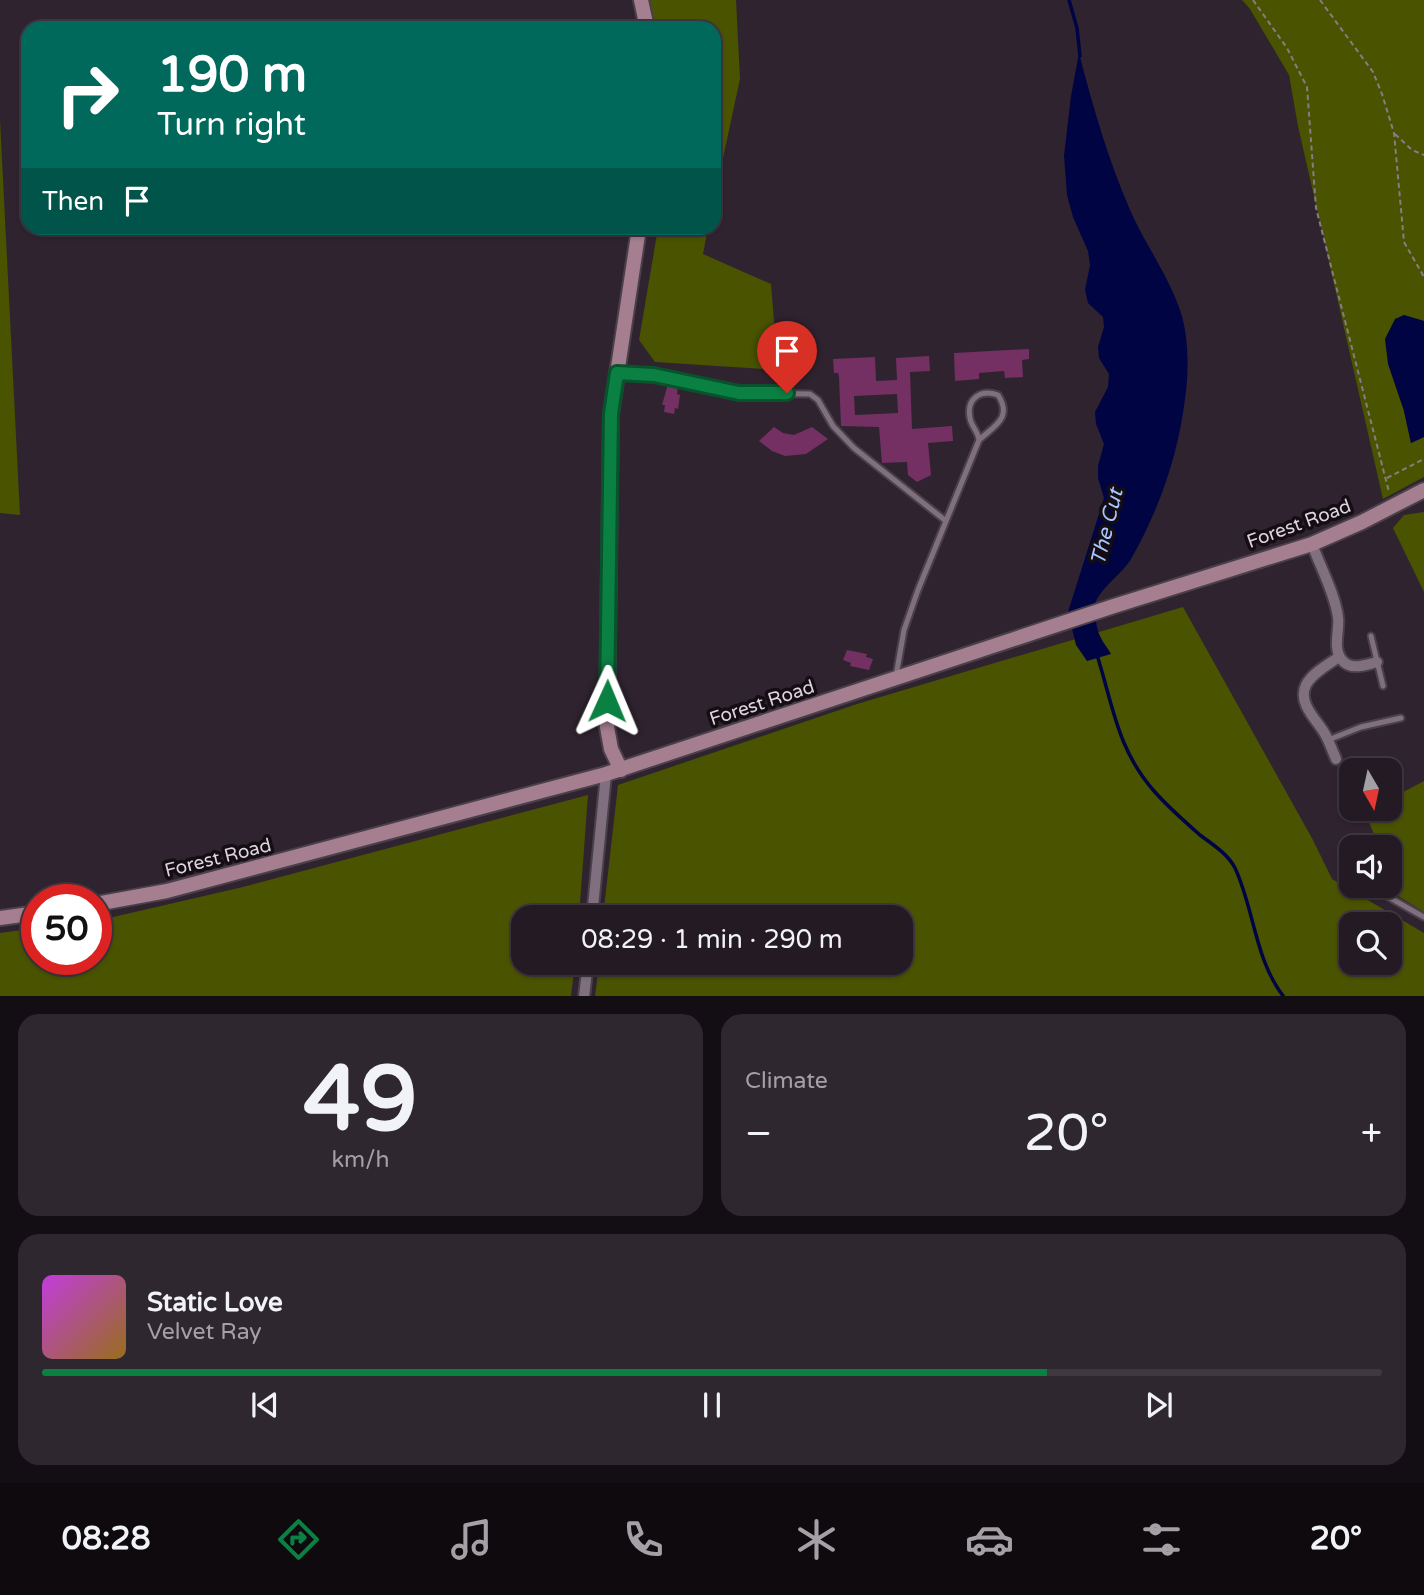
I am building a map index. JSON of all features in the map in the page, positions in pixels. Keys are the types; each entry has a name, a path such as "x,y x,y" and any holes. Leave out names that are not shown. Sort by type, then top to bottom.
{"main road":[{"path":"640,0 645,21"},
{"path":"621,770 611,749 607,727 611,414 638,235"},
{"name":"Forest Road","path":"112,901 180,888 621,770 1060,624 1312,544 1424,490"},
{"path":"0,918 21,915"}],"street":[{"path":"1312,544 1338,615 1339,657 1351,666 1359,667 1377,662"},
{"path":"1336,758 1305,702 1304,693 1311,678 1339,657"},
{"path":"593,905 606,774"},
{"path":"584,996 586,975"}],"lane":[{"path":"617,373 654,375 739,393 810,394 818,400 833,426 854,448 946,521"},
{"path":"895,679 904,630 979,440 970,420 971,403 977,395 990,392 999,395 1004,411 1000,424 979,440"},
{"path":"1371,636 1383,686"},
{"path":"1328,740 1361,727 1401,718"},
{"path":"1390,898 1424,917"}],"path":[{"path":"1253,0 1287,48 1307,87 1316,208 1386,479 1424,459"},
{"path":"1320,0 1373,72 1394,133 1404,242 1424,277"},
{"path":"1394,133 1412,150 1424,155"}],"green space":[{"path":"649,0 736,0 740,79 721,167 721,21 653,21"},
{"path":"1242,0 1424,0 1424,321 1403,315 1404,411 1411,443 1424,437 1424,477 1383,499 1298,126 1289,75"},
{"path":"0,120 20,515 0,513"},
{"path":"657,235 707,235 703,254 771,284 778,370 655,362 639,340"},
{"path":"1424,512 1424,592 1393,528 1404,515"},
{"path":"1183,607 1332,879 1339,883 1339,898 1364,898 1388,912 1339,912 1339,975 1402,975 1402,920 1424,933 1424,996 595,996 598,975 913,975 913,905 604,905 618,785 857,704"},
{"path":"1424,781 1424,912 1401,898 1402,835 1374,835 1369,821 1402,821 1402,793"},
{"path":"588,795 580,905 511,905 511,975 574,975 571,996 0,996 0,933 21,930 21,975 112,975 112,917 243,887"}],"water":[{"path":"1079,53 1101,133 1122,191 1180,310 1187,342 1188,366 1178,441 1159,502 1131,559 1100,594 1095,605 1099,633 1111,654 1087,661 1076,645 1068,612 1104,498 1098,478 1098,466 1104,444 1096,424 1095,412 1108,387 1109,374 1099,358 1103,317 1088,303 1085,290 1090,265 1088,251 1073,217 1067,195 1064,156"},
{"path":"1404,315 1424,321 1424,437 1411,443 1404,411 1388,364 1385,339 1395,319"}],"building":[{"path":"1029,349 1029,359 1022,360 1023,377 1005,378 1004,371 979,373 979,379 955,381 954,353"},
{"path":"929,356 930,371 910,372 912,429 952,426 953,441 928,443 931,475 917,482 908,475 907,462 882,463 879,427 841,426 839,376 834,373 833,359 875,357 876,381 897,380 896,358","holes":["897,394 898,413 855,415 854,396"]},
{"path":"668,384 678,385 677,394 680,395 678,409 675,408 674,414 664,412 665,405 662,405"},
{"path":"774,427 783,433 794,435 812,427 828,439 806,454 785,456 772,451 759,441"},
{"path":"847,650 867,654 866,657 873,659 869,670 850,666 851,663 843,660"}],"waterway":[{"name":"The Cut","path":"1069,0 1077,28 1080,56"},
{"name":"The Cut","path":"1097,655 1118,726 1132,759 1165,803 1232,863 1267,967 1283,996"}],"route":[{"path":"607,701 611,414 617,373 654,375 739,393 787,393"}]}
